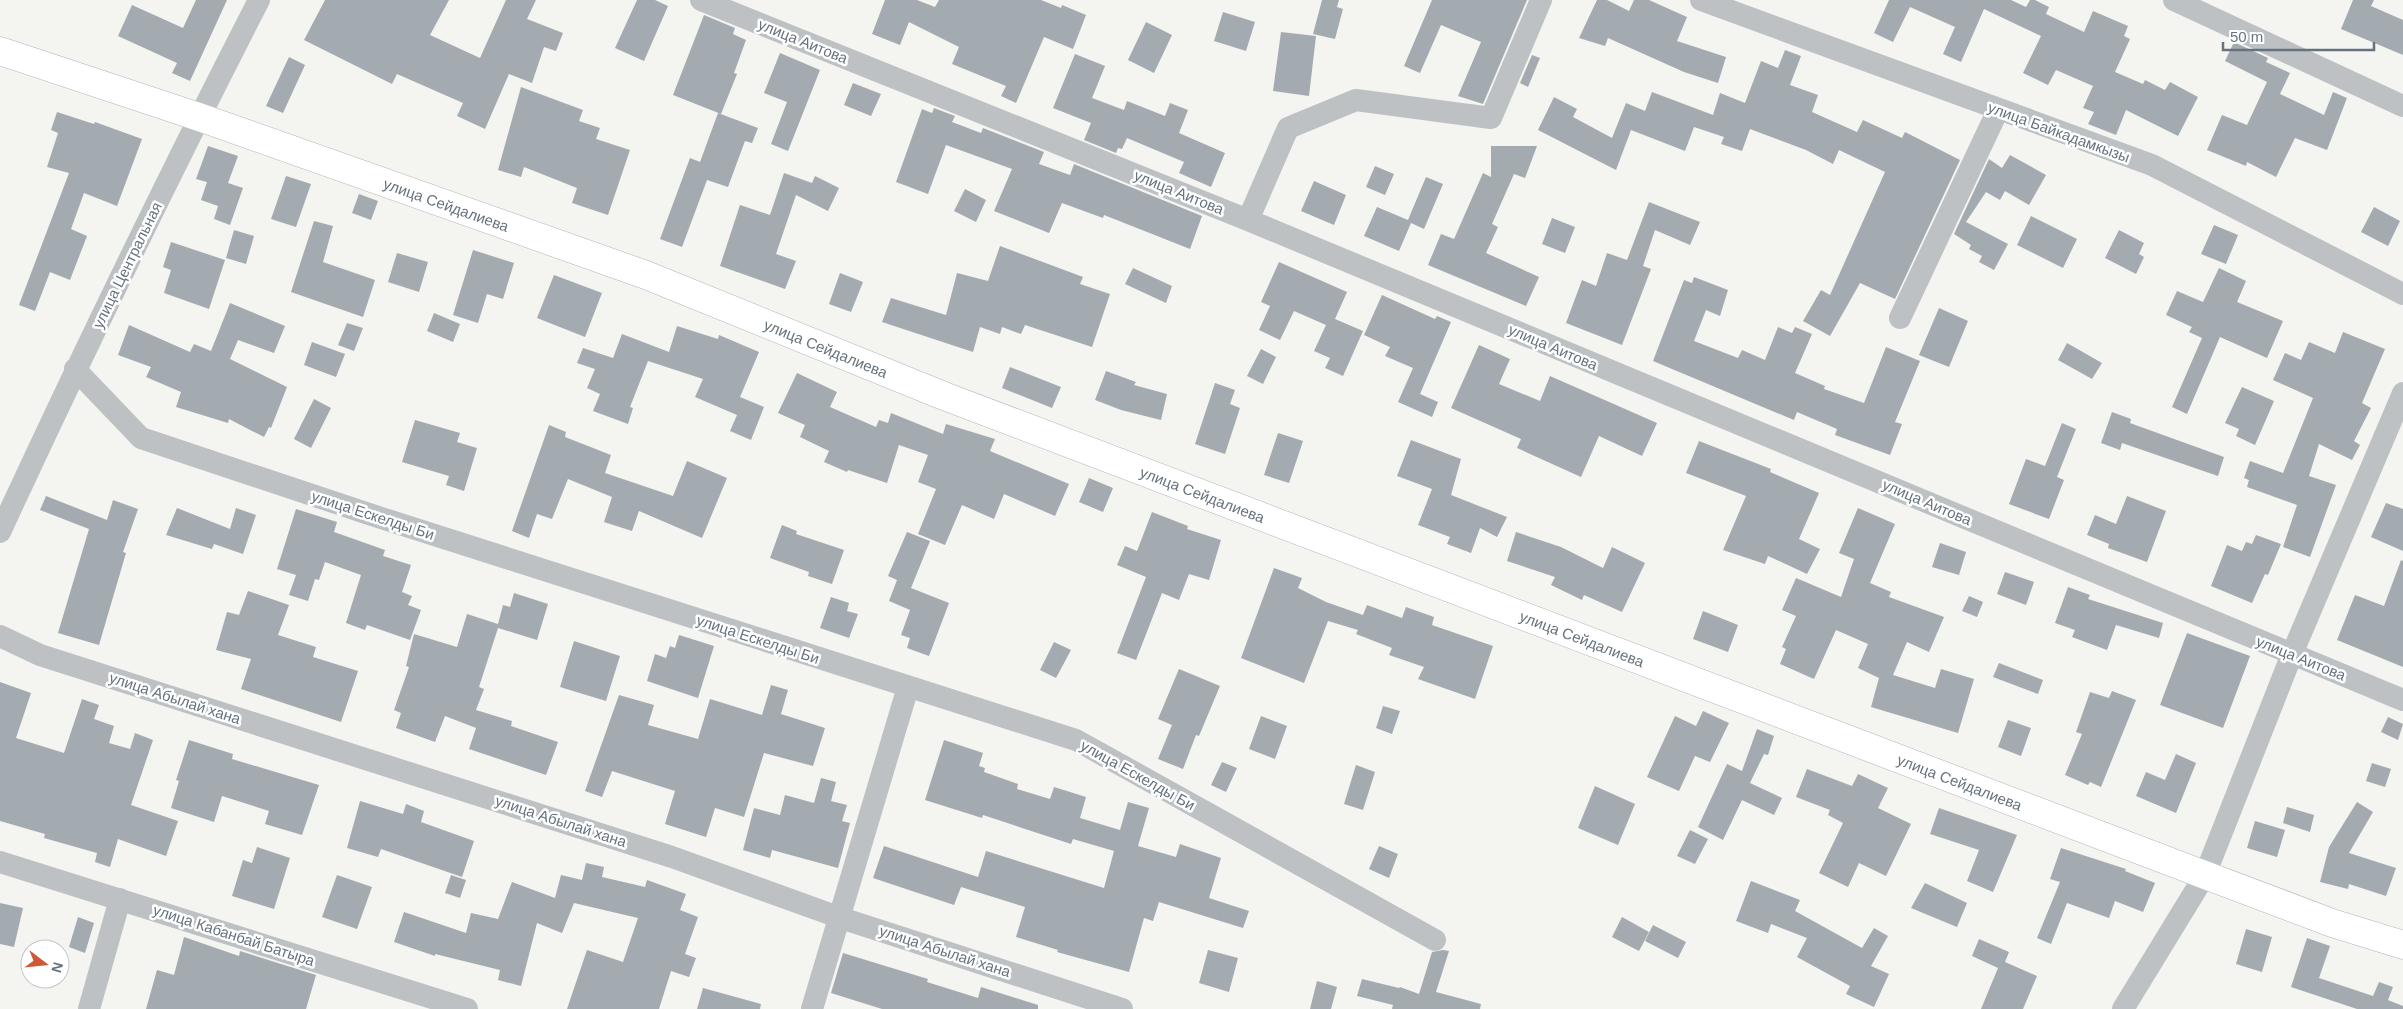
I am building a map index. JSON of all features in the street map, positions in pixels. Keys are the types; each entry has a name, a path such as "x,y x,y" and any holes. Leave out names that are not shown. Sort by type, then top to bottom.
{"main road":[{"name":"улица Сейдалиева","path":"0,51 199,117 646,275 944,396 2205,876 2332,923 2403,945"}],"street":[{"name":"улица Центральная","path":"0,532 75,369 259,0"},
{"name":"улица Аитова","path":"701,0 1248,220 2403,700"},
{"path":"1248,220 1288,128 1356,100 1491,118 1541,0"},
{"name":"улица Байкадамкызы","path":"1701,0 2152,165 2403,294"},
{"path":"2174,0 2403,106"},
{"path":"1900,318 1998,110"},
{"name":"улица Ескелды Би","path":"75,369 141,438 372,515 1076,740 1435,940"},
{"path":"2123,1009 2205,876 2292,654 2403,393"},
{"name":"улица Абылай хана","path":"0,636 40,655 672,856 841,918 1122,1009"},
{"path":"812,1009 841,918 908,687"},
{"name":"улица Кабанбай Батыра","path":"0,862 467,1009"},
{"path":"89,1009 120,899"}],"building":[{"path":"196,0 227,0 190,81 172,73 177,63 118,36 132,5 183,28"},
{"path":"325,0 449,0 430,35 480,58 506,0 536,0 527,19 563,33 556,51 544,47 532,83 509,74 485,129 457,116 463,103 397,74 392,84 304,40"},
{"path":"637,0 655,0 668,6 644,61 615,48"},
{"path":"885,0 917,0 935,7 939,0 1041,0 1061,8 1062,5 1086,15 1073,49 1044,37 1016,103 1001,96 1006,86 952,64 959,47 909,22 900,45 872,34"},
{"path":"1322,0 1339,0 1337,7 1343,9 1335,39 1313,34"},
{"path":"1432,0 1527,0 1483,104 1458,96 1481,42 1441,25 1420,73 1404,66"},
{"path":"1597,0 1607,0 1629,11 1634,0 1649,0 1687,17 1677,41 1726,57 1718,83 1684,72 1608,38 1605,46 1579,38"},
{"path":"1889,0 2011,0 2026,7 2030,0 2035,0 2049,7 2046,14 2084,32 2093,11 2128,26 2124,36 2130,39 2115,72 2143,84 2145,80 2165,90 2170,82 2198,97 2178,136 2126,110 2116,135 2088,124 2094,112 2083,108 2093,86 2056,70 2048,85 2023,73 2041,36 1984,9 1961,62 1943,54 1955,27 1910,7 1893,42 1874,33"},
{"path":"2353,0 2374,0 2371,6 2403,20 2403,55 2341,29"},
{"path":"1223,12 1255,22 1246,51 1214,41"},
{"path":"704,15 735,28 733,34 746,40 734,73 737,74 721,114 673,95"},
{"path":"1146,22 1172,35 1154,73 1128,60"},
{"path":"1281,32 1316,36 1309,96 1273,91"},
{"path":"2234,42 2268,58 2266,62 2290,73 2280,94 2324,115 2333,92 2347,98 2327,150 2295,138 2276,177 2247,162 2246,166 2207,150 2222,115 2247,125 2267,82 2225,61"},
{"path":"1785,50 1801,56 1790,85 1818,95 1812,112 1857,132 1863,120 1902,138 1905,132 1960,160 1895,299 1860,283 1830,336 1803,321 1821,290 1830,295 1885,172 1839,150 1833,164 1806,150 1750,129 1742,151 1721,144 1724,137 1694,127 1685,151 1631,130 1616,170 1538,130 1554,97 1577,109 1573,117 1612,138 1626,103 1645,111 1652,92 1713,115 1720,93 1745,103 1761,61 1778,68"},
{"path":"780,53 820,70 788,151 771,144 787,102 764,93"},
{"path":"1075,54 1105,66 1092,98 1124,110 1127,101 1165,116 1170,103 1188,110 1179,133 1225,153 1211,187 1179,173 1184,162 1127,138 1122,149 1118,148 1116,153 1084,140 1091,123 1053,108"},
{"path":"1532,55 1540,58 1528,87 1520,83"},
{"path":"289,57 305,65 283,113 266,106"},
{"path":"853,83 881,94 871,116 844,105"},
{"path":"521,87 583,110 579,121 600,128 596,139 630,150 608,215 572,203 577,188 524,167 521,177 498,170"},
{"path":"934,108 955,116 952,122 981,133 983,128 1044,152 1039,164 1070,175 1074,164 1202,216 1190,249 1104,215 1103,218 1062,203 1049,233 994,211 1012,169 946,145 928,194 896,182 922,109 932,113"},
{"path":"57,112 94,124 95,122 142,139 117,206 84,193 71,229 87,236 70,280 50,272 35,311 19,305 69,173 47,167 58,133 51,130"},
{"path":"718,113 758,128 752,143 745,141 728,187 707,180 682,247 660,239 690,158 700,162"},
{"path":"208,146 238,156 228,183 243,188 230,225 214,219 218,206 201,200 207,182 196,179"},
{"path":"1491,146 1537,146 1525,178 1514,174 1492,224 1498,227 1486,253 1539,277 1526,306 1428,265 1441,234 1454,239 1483,173 1491,177"},
{"path":"2010,155 2046,175 2029,205 2005,191 2000,200 1986,192 1966,222 2008,244 1994,270 1979,262 1982,256 1969,249 1971,245 1954,234 1989,159 2002,168"},
{"path":"1375,166 1394,174 1385,195 1366,187"},
{"path":"784,173 812,183 815,176 839,188 828,211 796,195 776,254 796,261 785,289 720,266 740,205 770,215"},
{"path":"286,176 311,184 296,227 271,219"},
{"path":"1426,177 1443,184 1424,229 1411,223 1399,251 1364,236 1377,207 1408,220"},
{"path":"1314,181 1346,195 1334,225 1301,211"},
{"path":"965,189 986,200 976,222 954,211"},
{"path":"359,194 378,201 371,220 352,213"},
{"path":"1649,202 1700,222 1690,245 1655,230 1643,266 1651,269 1622,345 1566,323 1582,280 1596,286 1607,253 1627,260"},
{"path":"2374,207 2400,221 2388,246 2361,232"},
{"path":"2031,216 2077,239 2063,268 2017,245"},
{"path":"1552,218 1575,227 1565,253 1542,244"},
{"path":"314,221 333,226 323,262 375,280 363,317 291,292"},
{"path":"2214,225 2238,235 2226,264 2201,254"},
{"path":"234,230 254,236 246,264 226,258"},
{"path":"2119,230 2144,243 2139,254 2144,257 2136,274 2105,258"},
{"path":"171,242 225,260 209,309 164,293 171,270 163,267"},
{"path":"1000,246 1083,277 1080,284 1110,294 1092,347 1025,325 1021,334 1002,327 1000,334 980,327 973,352 882,322 891,298 946,315 957,273 988,281"},
{"path":"473,250 514,263 503,299 487,294 478,323 453,315"},
{"path":"397,253 428,262 419,292 388,282"},
{"path":"1279,262 1347,292 1335,319 1363,331 1343,376 1325,368 1330,358 1314,351 1326,325 1294,311 1280,340 1259,330 1270,306 1261,302"},
{"path":"1133,268 1172,286 1166,303 1125,284"},
{"path":"2219,268 2246,281 2237,302 2283,321 2267,358 2220,337 2187,414 2172,407 2202,338 2189,332 2192,327 2166,315 2177,291 2203,302"},
{"path":"840,273 863,282 851,312 829,304"},
{"path":"554,275 602,293 585,337 537,318"},
{"path":"1694,277 1728,290 1720,316 1706,310 1694,341 1738,358 1742,350 1765,360 1778,327 1792,333 1795,327 1812,334 1795,373 1825,386 1824,389 1864,403 1886,347 1920,361 1895,422 1902,424 1890,455 1835,435 1837,429 1797,412 1794,420 1653,361 1684,280 1692,283"},
{"path":"1382,295 1435,319 1437,316 1451,322 1420,394 1438,402 1432,417 1398,402 1413,368 1385,356 1390,347 1364,335"},
{"path":"230,303 285,326 274,353 238,340 230,359 287,387 271,428 269,427 264,437 229,419 228,423 176,407 181,392 146,377 151,367 118,355 129,325 190,352 194,344 211,351"},
{"path":"1939,308 1968,321 1949,367 1919,355"},
{"path":"434,313 460,324 453,342 427,331"},
{"path":"347,323 363,328 354,351 338,345"},
{"path":"677,326 718,339 719,335 759,352 740,397 764,407 751,440 730,431 737,415 695,397 703,379 648,361 630,407 633,408 628,424 593,411 600,394 587,388 595,369 577,363 583,348 613,358 622,334 669,352"},
{"path":"2343,332 2385,349 2362,403 2371,408 2354,441 2360,445 2352,460 2319,444 2309,476 2336,485 2310,557 2283,547 2297,505 2247,487 2249,480 2244,478 2250,461 2283,473 2313,398 2273,380 2285,353 2301,360 2309,342 2335,353"},
{"path":"312,342 345,354 336,377 304,365"},
{"path":"2067,343 2102,363 2092,379 2058,360"},
{"path":"1479,345 1510,359 1499,384 1540,401 1550,376 1657,423 1642,456 1599,436 1581,477 1517,448 1521,439 1451,408"},
{"path":"1261,349 1276,357 1263,384 1247,376"},
{"path":"1010,367 1061,387 1052,408 1002,388"},
{"path":"1106,371 1136,382 1134,385 1167,394 1161,420 1121,410 1095,400"},
{"path":"797,373 837,392 830,407 876,427 879,420 888,423 891,413 943,434 946,424 995,439 990,451 1069,484 1055,516 1004,494 994,519 962,505 945,545 918,534 936,489 918,482 928,455 899,445 887,483 848,470 847,472 824,462 829,451 800,437 805,425 778,413"},
{"path":"1215,383 1235,390 1230,404 1240,408 1225,454 1195,444"},
{"path":"2242,387 2274,401 2255,445 2236,436 2239,429 2225,423"},
{"path":"314,399 331,408 311,448 294,439"},
{"path":"2112,412 2131,419 2130,423 2224,457 2218,476 2122,443 2120,450 2101,443"},
{"path":"415,420 460,433 457,442 477,448 464,491 446,485 449,476 402,462"},
{"path":"2062,423 2076,429 2057,477 2064,480 2049,519 2009,504 2026,459 2045,466"},
{"path":"549,425 566,432 565,437 611,455 605,473 673,496 687,461 727,478 702,538 639,511 632,531 604,522 612,497 568,479 552,519 537,514 529,538 512,531"},
{"path":"1278,433 1303,441 1289,483 1264,475"},
{"path":"1411,440 1461,459 1451,495 1507,517 1497,537 1480,528 1471,553 1447,544 1450,537 1418,525 1432,489 1397,476"},
{"path":"1699,441 1771,469 1770,472 1819,493 1799,539 1820,549 1807,574 1768,556 1765,564 1723,550 1746,496 1686,473"},
{"path":"1089,478 1113,488 1103,512 1079,502"},
{"path":"46,496 107,520 113,500 138,509 123,552 126,553 99,645 58,633 89,529 40,510"},
{"path":"2127,496 2166,511 2147,562 2108,548 2109,544 2087,535 2095,515 2116,524"},
{"path":"2386,503 2403,509 2403,551 2371,537"},
{"path":"177,508 230,529 236,508 256,515 243,554 214,544 212,549 166,535"},
{"path":"1858,508 1895,524 1870,583 1891,592 1889,597 1944,617 1929,652 1907,642 1893,675 1935,688 1941,669 1974,679 1958,733 1871,707 1879,678 1858,668 1868,644 1836,630 1814,679 1780,664 1786,649 1782,647 1796,616 1782,610 1796,578 1841,597 1854,559 1839,553"},
{"path":"296,509 337,522 334,532 385,550 383,556 411,565 402,592 412,596 408,605 421,610 410,640 367,625 365,630 346,623 361,575 325,562 319,580 315,579 308,601 289,595 296,575 277,569"},
{"path":"1152,512 1188,526 1187,529 1221,540 1209,580 1189,574 1179,600 1162,593 1136,660 1117,653 1146,577 1117,565 1125,546 1137,551"},
{"path":"782,525 797,531 796,534 844,550 832,584 808,576 809,572 770,558"},
{"path":"907,532 930,541 911,588 949,603 929,656 907,648 910,638 901,635 910,610 889,601 897,580 888,576"},
{"path":"1516,532 1561,547 1603,568 1612,547 1645,563 1622,612 1584,595 1582,600 1551,585 1555,577 1507,561"},
{"path":"2256,535 2281,544 2268,575 2265,574 2252,603 2211,586 2227,545 2242,551 2246,542 2252,544"},
{"path":"1940,543 1966,552 1959,575 1932,567"},
{"path":"2401,560 2403,561 2403,667 2337,640 2355,595 2384,606"},
{"path":"1274,568 1302,578 1298,588 1326,602 1363,615 1367,605 1402,618 1406,607 1434,617 1432,625 1493,646 1475,699 1418,679 1424,667 1389,655 1392,648 1356,634 1358,630 1328,621 1304,683 1241,658"},
{"path":"2005,572 2034,582 2026,605 1997,594"},
{"path":"2068,587 2090,595 2088,599 2163,623 2159,638 2116,625 2107,650 2072,637 2075,630 2055,623"},
{"path":"248,591 289,605 278,635 316,647 313,657 358,671 341,722 241,689 251,659 216,650 227,612 239,615"},
{"path":"514,593 548,604 537,640 498,628 479,687 484,689 476,710 512,721 511,726 558,742 546,775 469,749 476,728 445,716 435,742 396,728 401,713 394,710 409,667 406,666 414,634 457,647 467,614 498,624 503,605 510,607"},
{"path":"1969,596 1983,602 1977,617 1962,611"},
{"path":"831,597 849,603 847,611 858,614 849,638 820,628"},
{"path":"1703,611 1738,625 1728,652 1693,639"},
{"path":"2187,633 2250,656 2223,728 2160,705"},
{"path":"679,635 714,646 698,698 647,681 655,654 666,658 670,646 675,648"},
{"path":"574,641 620,656 606,701 560,687"},
{"path":"1054,642 1071,650 1056,678 1040,670"},
{"path":"1999,663 2043,680 2038,694 1993,677"},
{"path":"1179,669 1220,686 1199,736 1196,735 1183,769 1158,759 1172,725 1158,719"},
{"path":"0,682 31,693 16,738 64,753 82,699 99,705 94,719 114,726 109,743 130,749 135,733 153,740 131,805 178,821 166,856 118,839 110,867 95,862 97,853 44,838 45,834 0,821"},
{"path":"771,685 788,690 781,714 825,728 813,766 764,753 744,817 715,808 706,837 665,824 675,791 612,771 602,797 585,791 619,695 654,705 648,725 698,739 710,699 762,715"},
{"path":"2112,691 2136,700 2101,787 2090,782 2088,785 2065,775 2082,734 2076,732 2090,692 2109,698"},
{"path":"1383,706 1400,711 1392,734 1376,728"},
{"path":"1703,711 1729,723 1710,762 1695,756 1679,791 1647,777 1675,716 1696,726"},
{"path":"1261,716 1287,726 1275,759 1249,749"},
{"path":"2388,717 2403,724 2398,740 2381,732"},
{"path":"2008,720 2031,728 2021,756 1998,747"},
{"path":"1757,729 1774,736 1768,755 1764,754 1750,783 1782,798 1774,815 1742,800 1723,840 1698,827 1727,764 1742,771"},
{"path":"189,740 233,754 232,759 319,785 302,835 265,824 269,811 222,796 214,822 171,808 179,781 176,780"},
{"path":"944,740 983,753 979,766 985,768 984,772 1018,784 1017,789 1050,799 1054,787 1086,797 1080,818 1120,830 1128,802 1149,808 1138,846 1176,857 1180,844 1221,858 1209,898 1249,911 1243,928 1159,902 1153,921 1144,918 1129,972 1057,952 1058,950 1016,937 1025,907 961,887 954,905 873,878 884,846 978,877 986,851 1104,888 1114,851 1073,839 1071,844 983,815 982,818 925,800"},
{"path":"2176,754 2196,763 2176,813 2136,796 2146,772 2165,780"},
{"path":"1222,762 1237,768 1226,792 1211,785"},
{"path":"2372,763 2391,769 2385,787 2366,781"},
{"path":"1356,765 1375,772 1363,810 1344,804"},
{"path":"1807,769 1852,786 1858,774 1888,788 1878,808 1911,824 1886,876 1859,863 1848,887 1819,873 1843,823 1828,815 1830,810 1796,797"},
{"path":"821,778 836,782 831,801 847,805 842,821 850,823 838,868 772,850 770,858 743,850 754,808 780,815 785,795 814,803"},
{"path":"1595,786 1635,804 1618,845 1578,828"},
{"path":"360,801 403,814 406,804 424,811 421,822 474,841 462,877 381,849 378,857 347,848"},
{"path":"2357,802 2373,812 2349,853 2396,868 2386,896 2349,884 2348,889 2320,882 2329,847"},
{"path":"2287,807 2314,815 2310,832 2283,823"},
{"path":"1939,808 2017,835 1993,892 1967,881 1979,850 1930,834"},
{"path":"2255,821 2285,830 2277,857 2247,848"},
{"path":"1690,830 1708,839 1695,864 1677,856"},
{"path":"1379,846 1398,854 1389,878 1369,869"},
{"path":"257,847 290,858 274,909 232,896 243,860 252,863"},
{"path":"2061,848 2126,869 2125,871 2155,883 2143,912 2115,901 2109,918 2067,903 2051,944 2037,938 2060,882 2050,879"},
{"path":"586,863 604,867 602,877 645,887 647,880 686,894 680,910 698,917 685,954 696,958 689,977 671,971 659,1009 567,1009 587,950 623,962 638,918 574,903 562,933 537,923 521,986 498,980 500,970 435,954 435,956 394,942 404,912 466,933 471,913 498,919 512,882 555,898 561,875 582,880"},
{"path":"337,875 372,887 357,929 322,917"},
{"path":"451,875 466,880 460,898 445,893"},
{"path":"1751,881 1800,900 1795,911 1862,948 1874,928 1888,936 1871,966 1889,974 1874,1007 1846,994 1850,986 1797,957 1807,938 1771,924 1768,933 1736,921"},
{"path":"1925,883 1967,903 1957,927 1911,908"},
{"path":"0,903 23,908 14,947 0,944"},
{"path":"78,917 94,923 85,953 70,947"},
{"path":"1622,917 1649,932 1639,951 1612,937"},
{"path":"1653,925 1686,942 1678,958 1645,941"},
{"path":"2246,929 2272,937 2262,972 2236,964"},
{"path":"184,937 239,956 240,951 316,975 306,1009 146,1009 157,970 174,975"},
{"path":"2307,938 2330,946 2319,978 2373,996 2379,982 2393,987 2388,1000 2403,1006 2403,1009 2357,1009 2291,987"},
{"path":"1979,939 2009,952 2005,962 2037,976 2023,1009 1981,1009 1998,968 1972,956"},
{"path":"1208,950 1238,958 1229,992 1199,983"},
{"path":"1449,951 1436,992 1481,1004 1480,1009 1392,1009 1393,1005 1357,996 1362,979 1400,987 1419,994 1432,952"},
{"path":"843,953 928,979 927,982 978,998 981,987 1038,1005 1038,1009 882,1009 831,993"},
{"path":"1317,981 1337,987 1331,1009 1310,1009"},
{"path":"703,988 761,1004 760,1009 697,1009"}]}
